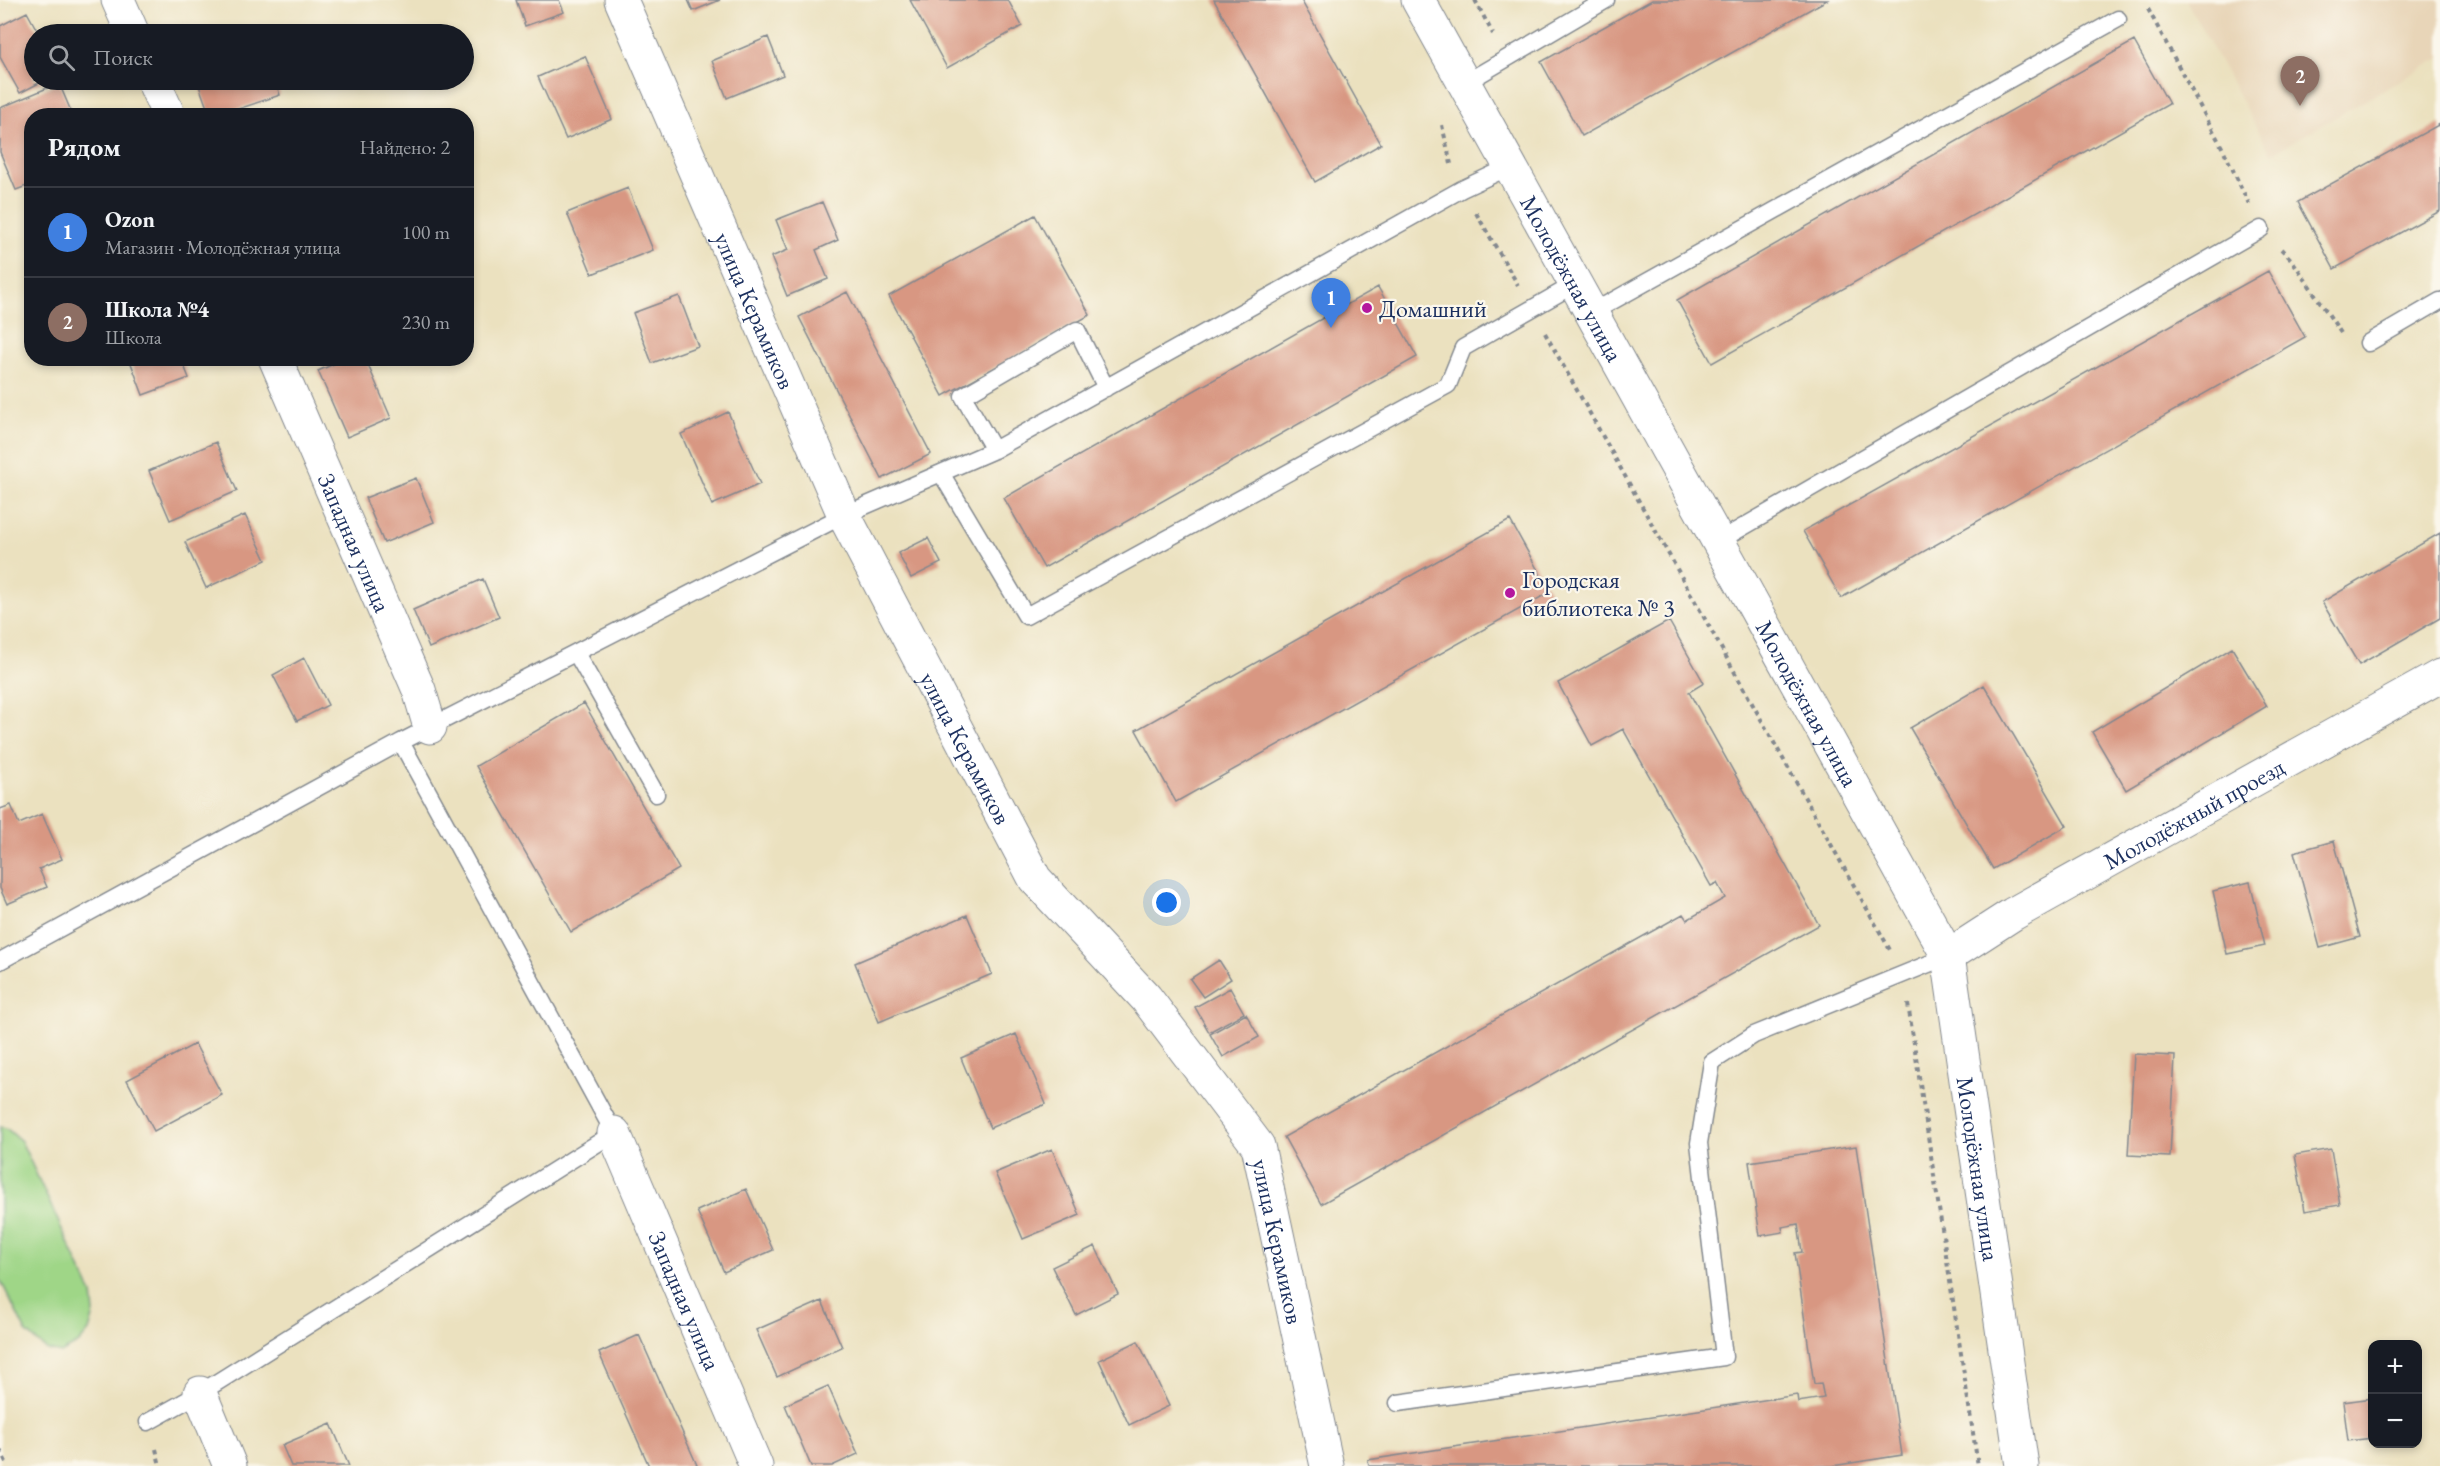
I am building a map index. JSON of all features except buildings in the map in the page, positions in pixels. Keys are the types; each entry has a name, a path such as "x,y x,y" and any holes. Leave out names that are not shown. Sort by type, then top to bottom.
{"street":[{"path":"118,0 129,24"},
{"name":"улица Керамиков","path":"621,0 844,515 1035,879 1146,998 1258,1146 1327,1466"},
{"name":"Молодёжная улица","path":"1418,0 1948,956 2022,1466"},
{"path":"157,90 165,108"},
{"name":"Западная улица","path":"278,366 419,690 430,727"},
{"name":"Молодёжный проезд","path":"1948,956 2013,914 2440,676"},
{"name":"Западная улица","path":"614,1133 756,1466"},
{"path":"200,1393 230,1466"}],"lane":[{"path":"1465,83 1606,0"},
{"path":"1591,313 2118,19"},
{"path":"2,955 401,741 844,515 994,450 1462,189 1511,166"},
{"path":"1717,542 2261,229"},
{"path":"941,473 1026,616 1448,385 1463,348 1575,284"},
{"path":"2368,343 2440,302"},
{"path":"994,450 963,396 1077,330 1106,388"},
{"path":"576,653 656,794"},
{"path":"148,1422 200,1393 614,1133 401,741"},
{"path":"1398,1403 1724,1357 1699,1143 1712,1062 1754,1035 1948,956"}],"path":[{"path":"1475,0 1507,60"},
{"path":"2145,3 2224,151 2261,229 2292,260 2344,338 2368,343"},
{"path":"1440,113 1449,159 1462,189 1904,974 1978,1466"},
{"path":"0,1450 8,1466"}],"shaded area":[{"path":"2186,0 2440,0 2440,58 2271,154"}],"green space":[{"path":"0,1127 6,1128 21,1141 92,1294 94,1313 89,1331 79,1343 61,1353 47,1350 26,1332 0,1279"}],"place":[{"name":"Школа №4","path":"2300,106"},
{"name":"Домашний","path":"1367,308"},
{"name":"Ozon","path":"1331,328"},
{"name":"Городская библиотека № 3","path":"1510,593"}]}
